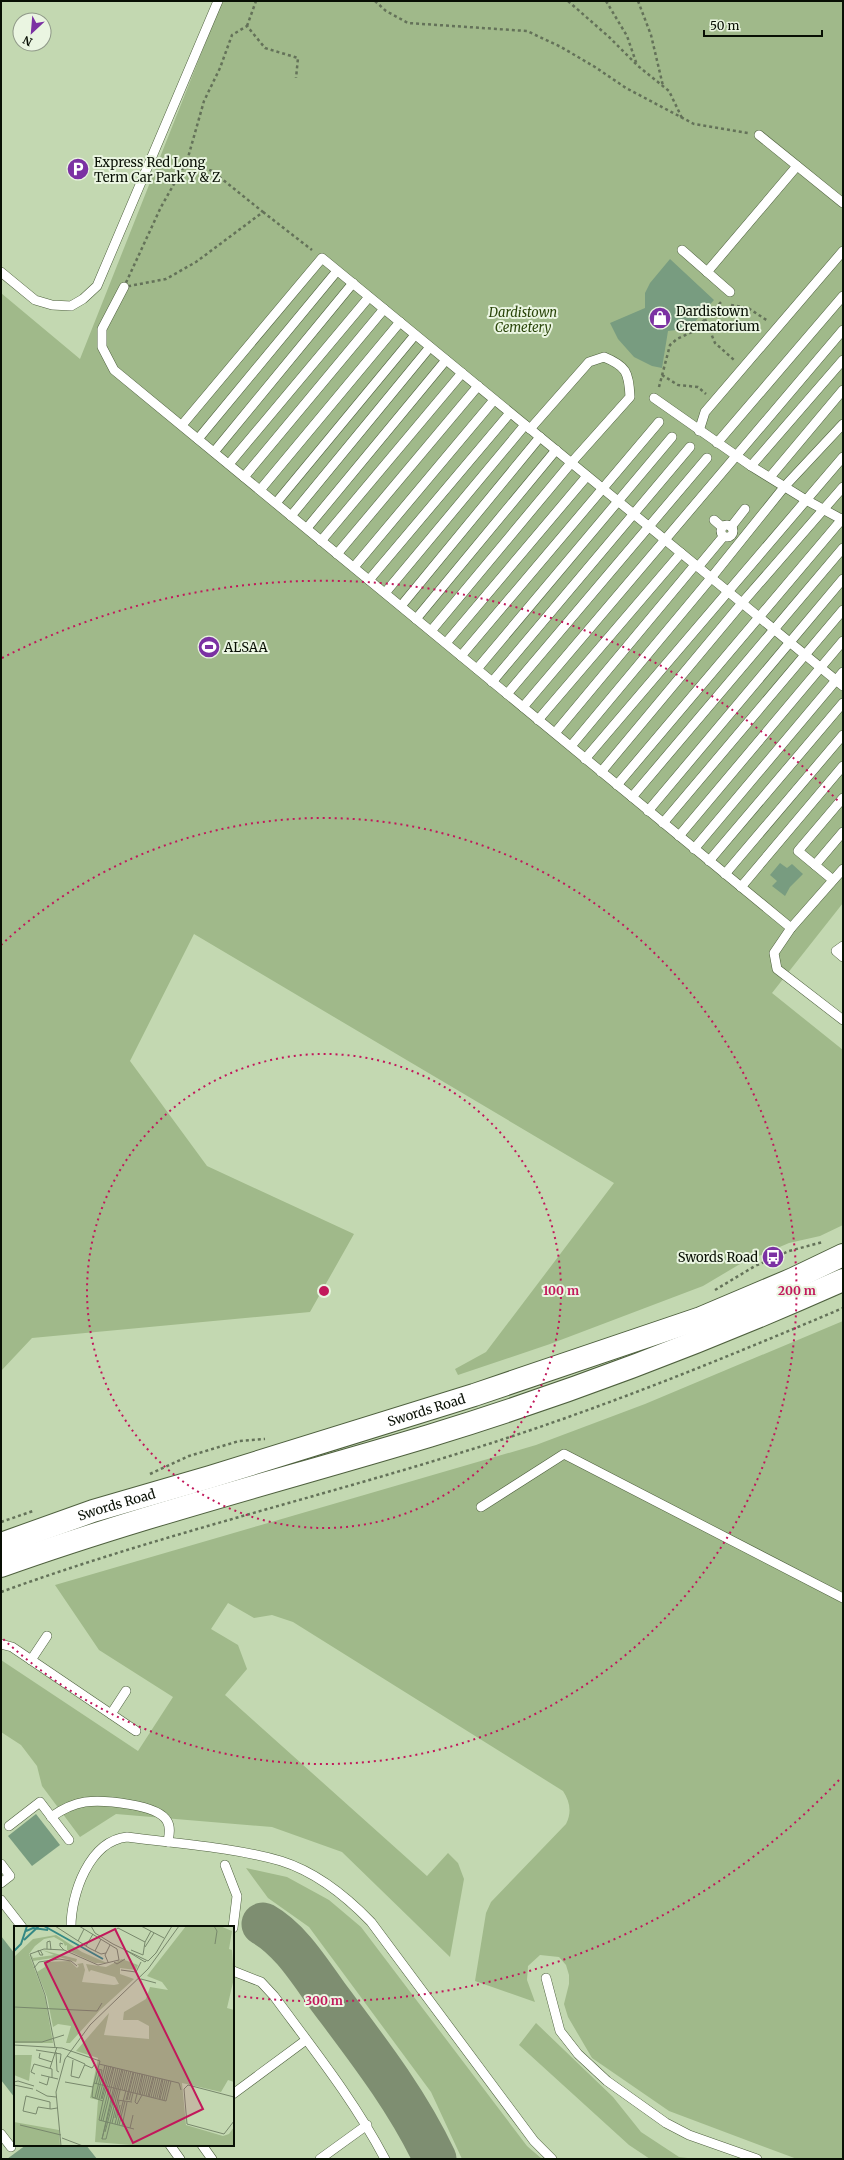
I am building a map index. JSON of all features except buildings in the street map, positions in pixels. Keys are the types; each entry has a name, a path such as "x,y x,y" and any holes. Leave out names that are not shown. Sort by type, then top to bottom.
{"main road":[{"name":"Swords Road","path":"1,1544 93,1511 210,1477 474,1395 701,1318 793,1279 836,1248"},
{"name":"Swords Road","path":"1,1566 71,1541 491,1416 595,1381 698,1342 843,1280"}],"lane":[{"path":"1,272 35,300 52,305 71,306 84,299 97,286 218,1"},
{"path":"759,135 843,203"},
{"path":"707,272 797,166"},
{"path":"682,250 730,292"},
{"path":"699,431 705,412 843,251"},
{"path":"182,426 322,258 840,683"},
{"path":"198,439 337,271"},
{"path":"214,452 353,284"},
{"path":"124,287 102,329 102,347 114,370 791,928"},
{"path":"717,443 843,296"},
{"path":"229,464 369,297"},
{"path":"244,477 384,310"},
{"path":"260,490 400,322"},
{"path":"523,707 843,330"},
{"path":"276,504 415,335"},
{"path":"291,516 430,347"},
{"path":"385,593 527,427 589,362 604,357 621,364 629,380 630,396 571,463 431,631"},
{"path":"306,528 446,360"},
{"path":"751,466 843,360"},
{"path":"321,541 462,373"},
{"path":"337,554 478,386"},
{"path":"770,477 843,390"},
{"path":"617,785 758,617 843,519 806,500 751,466 654,398"},
{"path":"354,567 494,400"},
{"path":"369,580 510,413"},
{"path":"461,656 659,422"},
{"path":"570,746 711,578 785,486 843,424"},
{"path":"401,606 540,437"},
{"path":"477,669 672,437"},
{"path":"492,682 690,447"},
{"path":"416,619 556,450"},
{"path":"585,758 843,457"},
{"path":"507,694 707,458"},
{"path":"446,643 587,476"},
{"path":"601,772 742,603 843,487"},
{"path":"555,733 745,509"},
{"path":"714,520 740,541"},
{"path":"632,797 843,548"},
{"path":"538,720 681,553"},
{"path":"648,811 843,579"},
{"path":"663,823 843,610"},
{"path":"678,836 843,641"},
{"path":"694,849 840,683 843,672"},
{"path":"709,861 843,703"},
{"path":"726,874 843,735"},
{"path":"741,887 843,766"},
{"path":"833,880 798,851 843,798"},
{"path":"815,865 843,832"},
{"path":"843,869 791,928 774,953 777,969 843,1020"},
{"path":"843,946 836,951 843,957"},
{"path":"481,1507 564,1454 843,1598"},
{"path":"31,1660 47,1636"},
{"path":"1,1644 12,1647 136,1731"},
{"path":"111,1714 126,1691"},
{"path":"9,1826 40,1802 69,1840"},
{"path":"51,1818 61,1810 85,1802 106,1803 148,1809 161,1814 168,1822 168,1842"},
{"path":"71,1926 74,1897 91,1862 100,1850 117,1838 127,1837 250,1854 282,1862 318,1879 355,1906 371,1922 534,2141 552,2159"},
{"path":"1,1864 10,1876 1,1883"},
{"path":"225,1865 234,1884 237,1896 233,1926"},
{"path":"1,1900 21,1926"},
{"path":"234,1971 261,1982 347,2093 367,2125 385,2159"},
{"path":"546,1978 560,2030 578,2054 607,2081 666,2123 689,2135 757,2159"},
{"path":"234,2093 306,2040"},
{"path":"320,2159 367,2125"},
{"path":"1,2134 11,2147"},
{"path":"171,2146 180,2159"},
{"path":"203,2146 212,2159"}],"path":[{"path":"124,287 161,206 187,161 204,101 220,68 232,35 247,26 256,1"},
{"path":"375,1 386,10 408,23 527,31 582,59 626,88 694,124 759,135"},
{"path":"568,1 609,37 638,66 669,91 683,118"},
{"path":"606,1 627,36 638,66"},
{"path":"638,1 651,35 663,86"},
{"path":"247,26 265,48 298,58 296,78"},
{"path":"187,161 212,171 318,255"},
{"path":"124,287 166,279 196,262 263,212"},
{"path":"654,398 670,345 677,339 694,332 730,292"},
{"path":"718,304 736,305 748,308 760,315 776,329"},
{"path":"705,319 715,343 743,367"},
{"path":"662,375 678,385 698,387 714,401"},
{"path":"713,1292 762,1263 789,1251 836,1248"},
{"path":"148,1474 189,1456 239,1441 272,1439"},
{"path":"1,1522 34,1510"}],"green space":[{"name":"Dardistown Cemetery","path":"222,1 843,1 843,903 772,993 843,1050 843,1225 820,1236 789,1243 740,1264 703,1286 550,1344 458,1375 455,1369 486,1352 614,1183 194,934 130,1061 207,1166 354,1234 310,1312 32,1338 1,1371 1,293 80,359"},
{"path":"843,1321 843,2159 797,2159 669,2111 592,2058 568,2017 564,2004 569,1984 569,1975 566,1965 559,1957 540,1955 528,1966 527,1980 535,2002 475,1981 486,1913 491,1902 566,1824 570,1811 569,1803 563,1791 293,1622 272,1615 254,1618 228,1603 211,1629 238,1645 247,1669 225,1695 427,1876 448,1853 458,1863 464,1879 450,1957 342,1852 272,1827 116,1814 80,1837 42,1786 37,1766 21,1745 1,1732 1,1660 138,1751 173,1697 99,1650 55,1585 536,1445 645,1404"},
{"path":"246,1868 287,1877 329,1900 361,1927 527,2146 542,2159 462,2159 431,2092 309,1927 268,1898"},
{"path":"536,2023 613,2097 641,2132 679,2157 696,2159 650,2159 629,2145 519,2045"}],"taxiway":[{"path":"263,1924 282,1939 307,1967 386,2076 412,2116 435,2159"}],"place":[{"name":"Express Red Long Term Car Park Y & Z","path":"78,169"},
{"name":"Dardistown Crematorium","path":"660,318"},
{"name":"ALSAA","path":"209,647"},
{"name":"Swords Road","path":"773,1257"}]}
